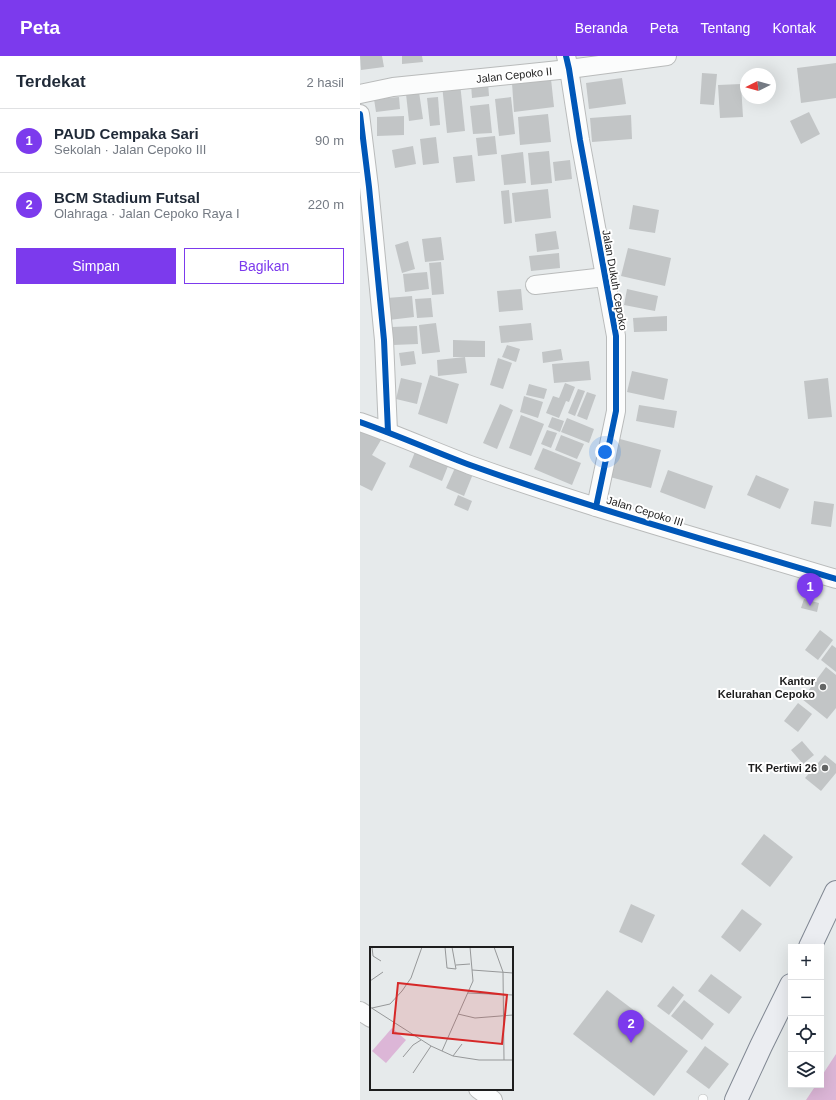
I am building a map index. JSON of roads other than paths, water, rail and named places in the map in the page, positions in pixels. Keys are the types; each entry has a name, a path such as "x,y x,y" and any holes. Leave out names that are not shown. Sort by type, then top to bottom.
{"main road":[{"path":"811,944 836,892"},
{"path":"736,1100 788,991"}],"street":[{"name":"Jalan Cepoko II","path":"360,94 568,62 667,56"},
{"name":"Jalan Dukuh Cepoko","path":"568,62 580,140 616,336 616,411 596,507"},
{"path":"360,114 369,187 384,340 388,432"},
{"path":"535,285 605,277"},
{"name":"Jalan Cepoko III","path":"360,422 469,464 596,507 836,579"},
{"path":"360,1011 370,1017"},
{"path":"479,1090 493,1100"}],"place":[{"name":"PAUD Cempaka Sari","path":"810,606"},
{"name":"Kantor Kelurahan Cepoko","path":"823,687"},
{"name":"TK Pertiwi 26","path":"825,768"},
{"name":"BCM Stadium Futsal","path":"631,1043"}]}
